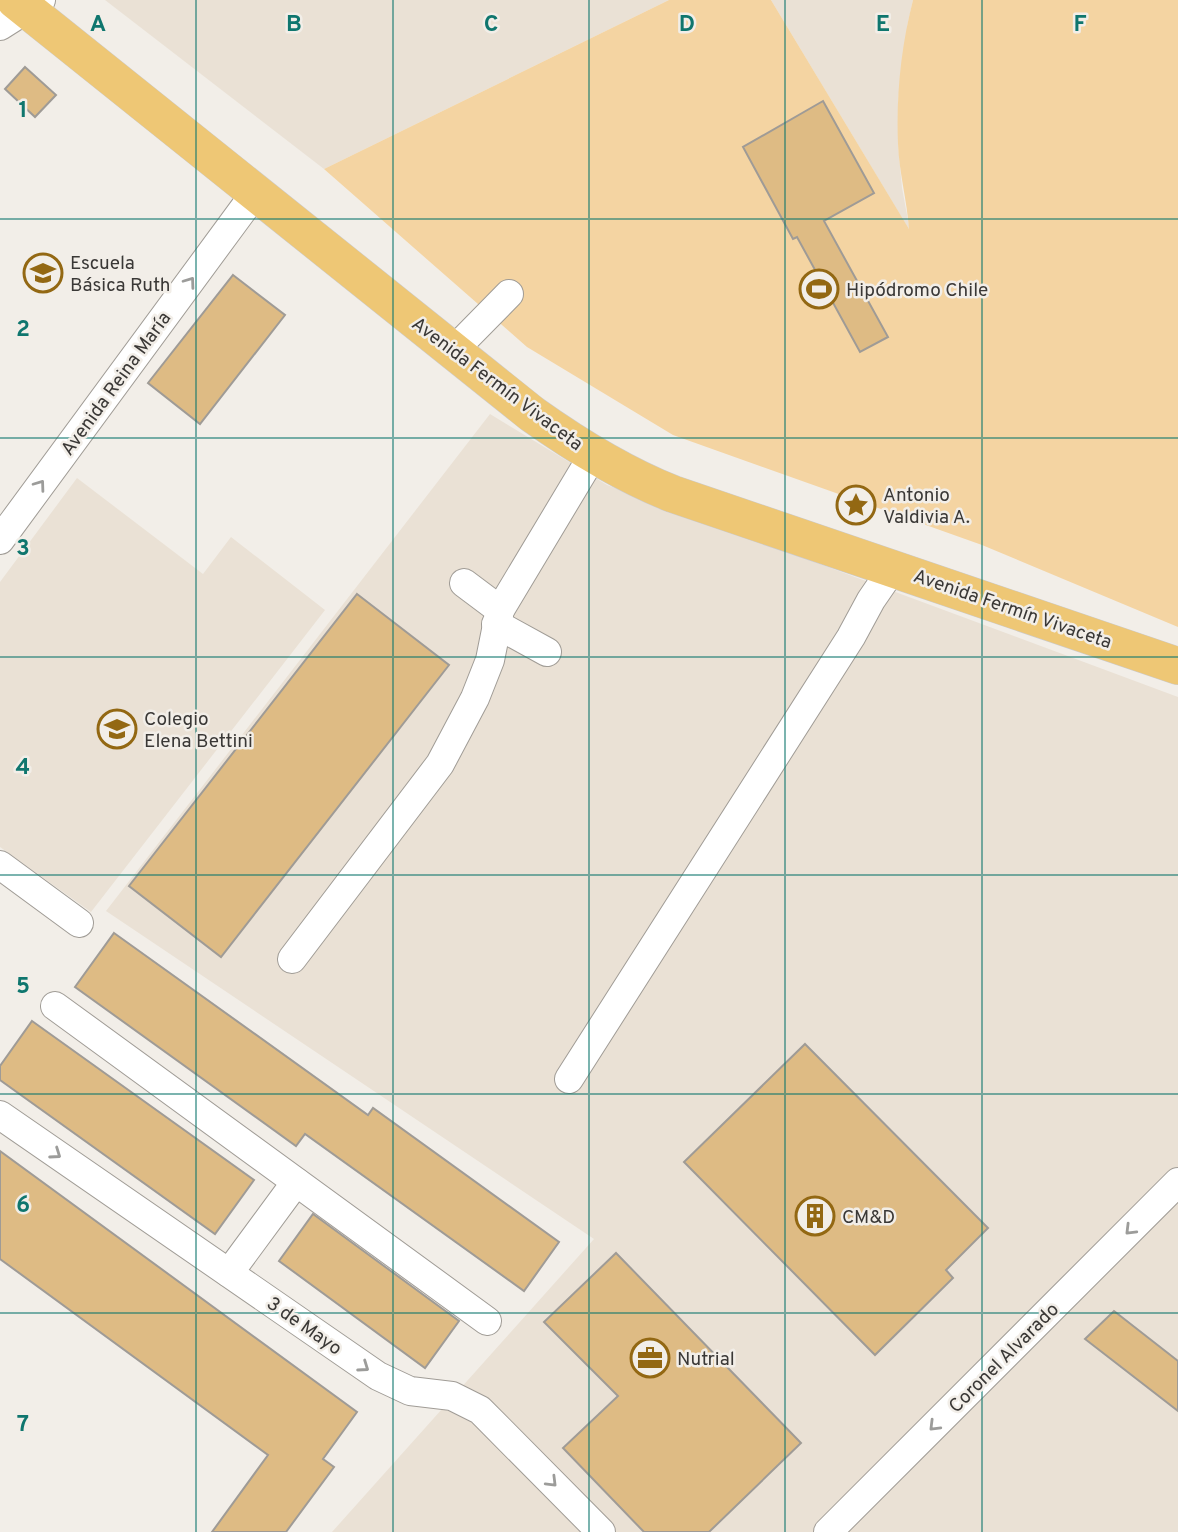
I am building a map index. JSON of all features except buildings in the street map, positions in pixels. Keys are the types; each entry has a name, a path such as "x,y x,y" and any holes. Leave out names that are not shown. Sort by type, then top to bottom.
{"main road":[{"name":"Avenida Fermín Vivaceta","path":"21,9 256,192 532,414 593,455 645,483 673,494 1178,666"}],"street":[{"name":"Avenida Reina María","path":"0,540 256,192"},
{"path":"453,351 509,294"},
{"path":"292,959 440,764 475,698 490,660 498,617 593,455"},
{"path":"569,1079 893,568"},
{"path":"464,583 498,617 547,652"},
{"path":"0,865 79,923"},
{"path":"55,1006 487,1321"},
{"name":"3 de Mayo","path":"0,1115 378,1376 410,1391 453,1396 481,1410 601,1532"},
{"path":"229,1273 296,1182"},
{"name":"Coronel Alvarado","path":"828,1532 1178,1182"}],"shaded area":[{"path":"105,0 669,0 324,169"},
{"name":"Hipódromo Chile","path":"669,0 771,0 909,229 899,155 898,107 902,53 913,0 1178,0 1178,627 982,545 673,435 527,347 324,169"},
{"path":"771,0 913,0 898,100 902,188 910,231"},
{"path":"490,414 607,485 1178,697 1178,1532 332,1532 594,1239 106,911"},
{"name":"Colegio Elena Bettini","path":"77,478 203,574 231,537 325,610 91,912 0,847 0,582"}],"place":[{"name":"Escuela Básica Ruth","path":"43,273"},
{"name":"Hipódromo Chile","path":"819,289"},
{"name":"Antonio Valdivia A.","path":"856,505"},
{"name":"Colegio Elena Bettini","path":"117,729"},
{"name":"CM&D","path":"815,1216"},
{"name":"Nutrial","path":"650,1358"}]}
